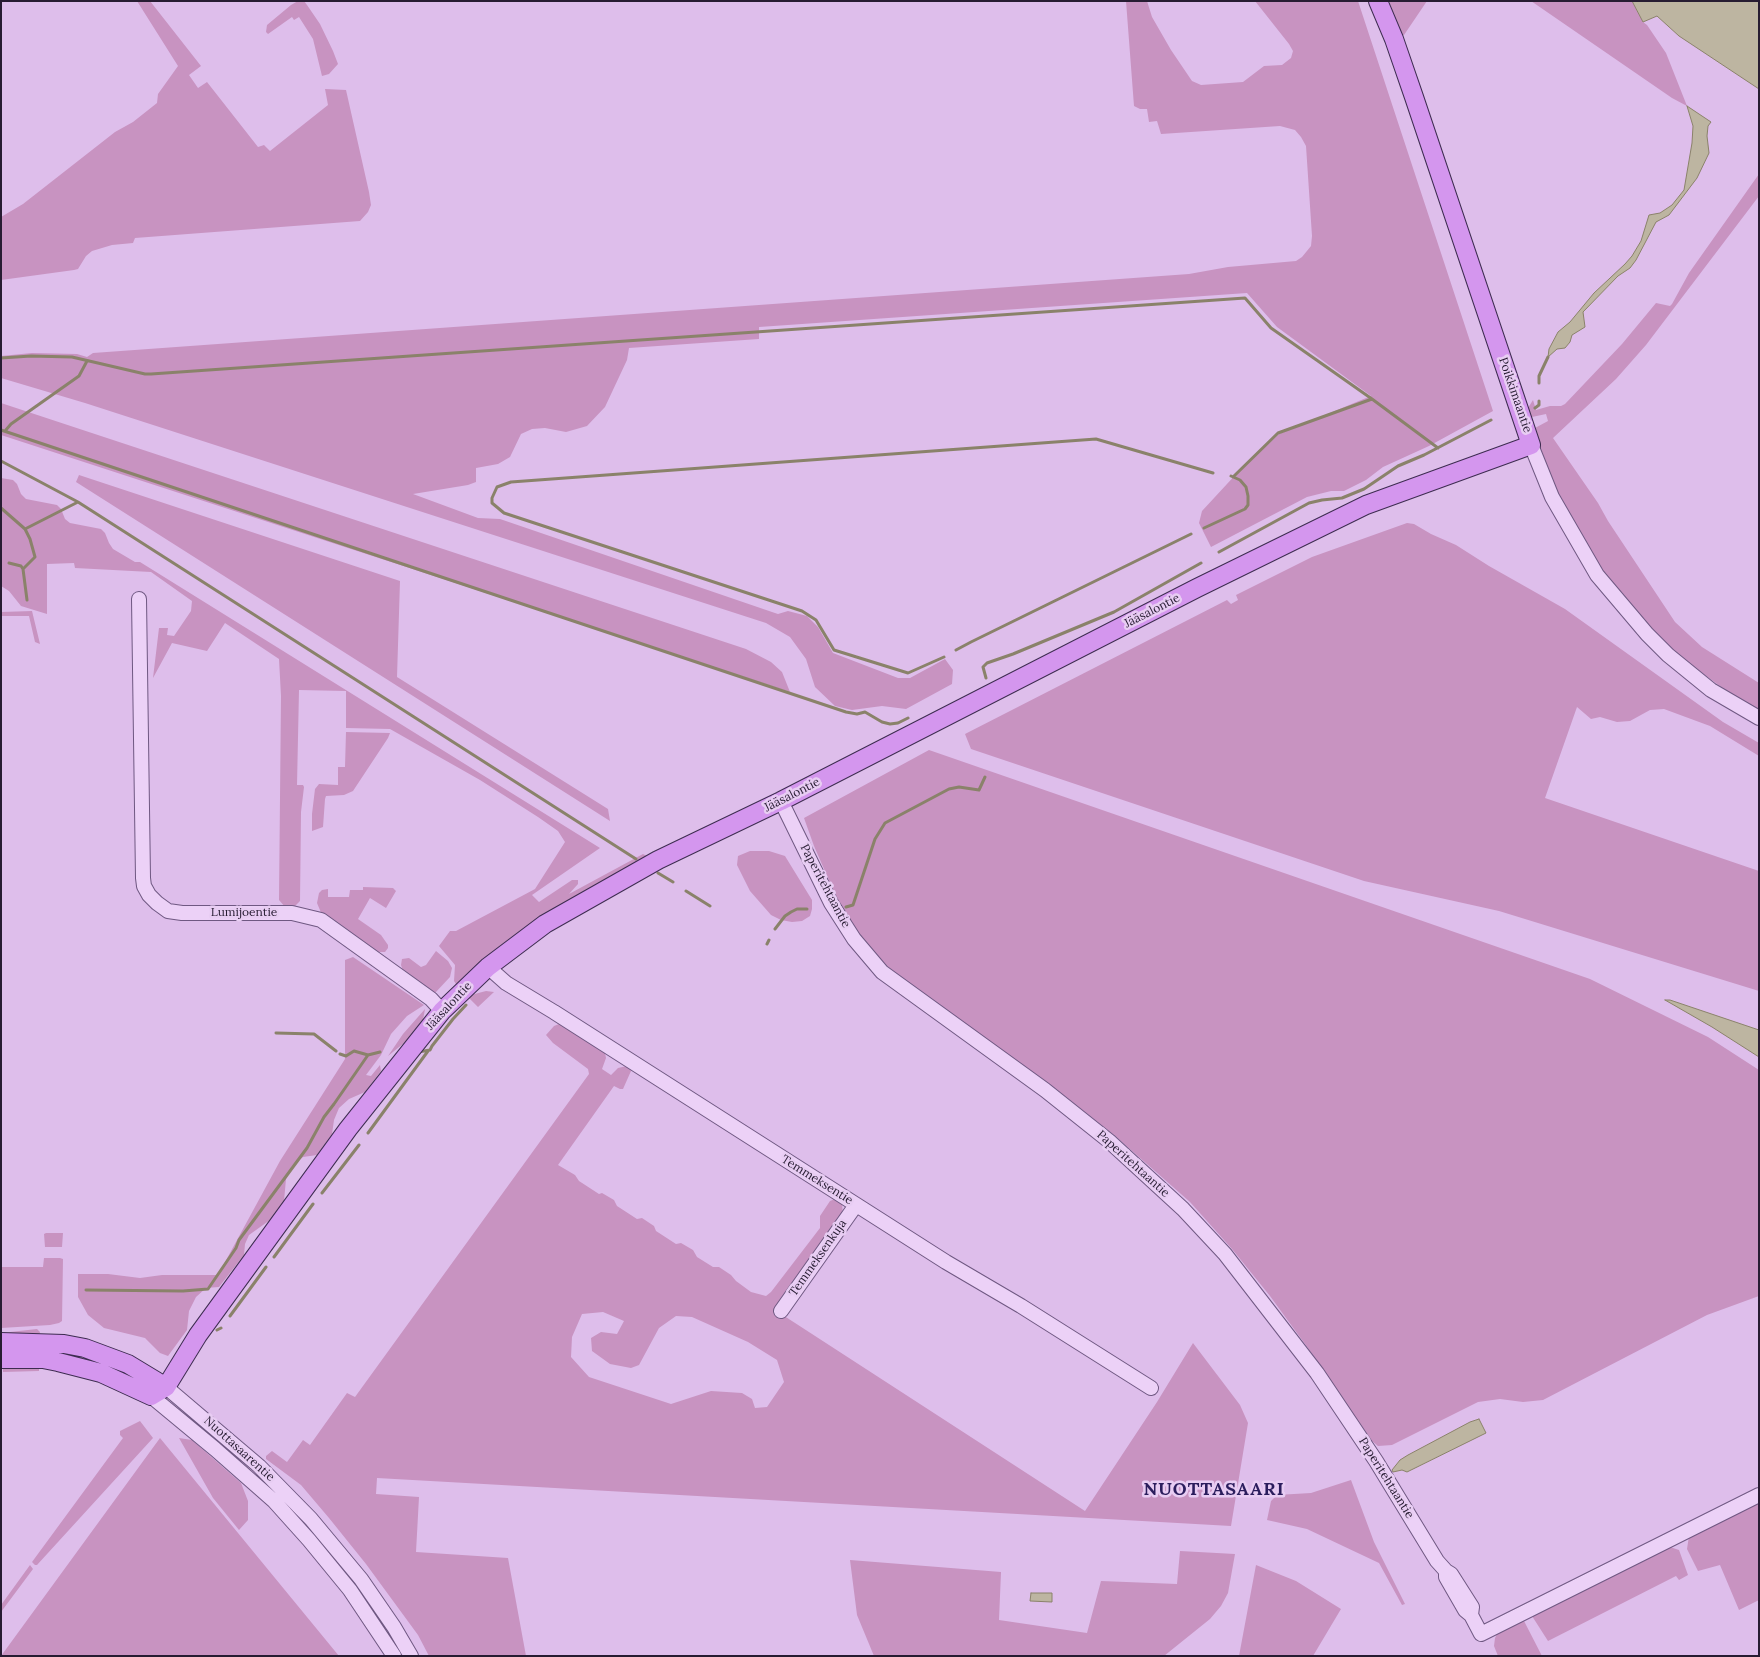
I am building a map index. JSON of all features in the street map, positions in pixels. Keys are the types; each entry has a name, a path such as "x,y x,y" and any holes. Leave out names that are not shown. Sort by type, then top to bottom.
{"main road":[{"name":"Poikkimaantie","path":"1378,1 1406,72 1532,445"},
{"name":"Jääsalontie","path":"158,1388 348,1129 442,1011 488,967 545,924 658,860 781,801 1188,592 1366,505 1532,445"},
{"name":"Nuottasaarentie","path":"1,1342 64,1344 84,1348 128,1364 158,1388"},
{"name":"Nuottasaarentie","path":"1,1359 43,1359 158,1388"}],"street":[{"name":"Poikkimaantie","path":"1532,445 1552,497 1597,576 1668,655 1711,690 1759,718"},
{"name":"Lumijoentie","path":"139,599 142,878 146,891 168,911 182,914 292,913 320,920 431,999 442,1011"},
{"name":"Paperitehtaantie","path":"781,801 832,903 854,939 882,972 1045,1090 1109,1141 1183,1209 1225,1254 1318,1373 1376,1461 1437,1561 1451,1574 1464,1593 1472,1608 1471,1615 1481,1634 1759,1495"},
{"name":"Temmeksentie","path":"488,967 506,983 856,1205 1151,1388"},
{"name":"Temmeksenkuja","path":"781,1311 856,1205"},
{"name":"Nuottasaarentie","path":"158,1388 215,1449 280,1508 310,1540 350,1590 394,1656"},
{"name":"Nuottasaarentie","path":"158,1388 259,1466 311,1519 361,1579 411,1656"}],"shaded area":[{"path":"137,1 150,1 201,66 189,75 198,88 207,82 258,147 264,145 270,151 328,105 325,89 346,90 371,205 360,221 135,238 133,243 112,245 92,251 86,256 78,269 1,280 1,217 23,204 115,132 133,122 157,103 158,94 178,66"},
{"path":"298,1 304,1 307,5 320,24 333,51 338,64 329,74 322,76 313,39 299,17 294,20 292,17 268,34 266,32 267,25"},
{"path":"1126,1 1147,1 1152,17 1171,50 1192,81 1201,85 1243,82 1264,66 1282,65 1291,58 1293,51 1289,44 1255,1 1358,1 1493,411 1429,446 1383,467 1366,480 1344,491 1331,491 1307,497 1211,547 1199,523 1202,511 1239,471 1279,434 1371,396 1277,327 1247,293 759,327 759,339 629,348 627,360 605,407 587,426 566,432 545,428 532,429 521,434 510,457 498,464 476,468 476,482 413,494 478,518 500,519 778,614 788,611 807,616 818,627 833,653 898,678 910,678 945,659 953,670 952,684 906,709 882,706 852,710 835,706 815,687 806,659 790,637 766,623 85,403 1,378 1,356 32,353 77,354 87,357 93,353 1189,274 1228,267 1296,261 1302,257 1311,246 1312,236 1306,146 1301,137 1295,130 1280,126 1161,134 1157,121 1149,122 1147,109 1140,109 1134,106"},
{"path":"1389,1 1427,1 1404,35 1399,36"},
{"path":"1531,1 1632,1 1643,22 1666,53 1687,106 1672,98"},
{"path":"1632,1 1759,1 1759,89 1679,36 1657,16 1643,22"},
{"path":"1687,106 1711,122 1708,126 1707,136 1709,153 1697,178 1669,215 1656,222 1630,268 1618,276 1583,312 1585,327 1572,335 1570,342 1565,348 1557,349 1548,357 1549,349 1558,332 1570,322 1594,293 1632,256 1641,241 1649,215 1660,213 1672,205 1684,190 1693,126"},
{"path":"1759,174 1759,196 1646,345 1616,379 1553,438 1598,503 1675,622 1702,647 1759,683 1759,711 1728,692 1671,650 1651,630 1601,570 1557,493 1535,439 1535,428 1548,421 1546,414 1532,417 1528,414 1528,408 1533,400 1536,410 1565,404 1622,344 1656,303 1670,306 1672,304 1689,273"},
{"path":"1,403 746,649 771,662 782,672 790,692 1,435"},
{"path":"79,475 400,581 397,677 608,809 610,821 76,482"},
{"path":"1,478 13,480 26,499 57,505 65,519 70,523 101,529 113,549 135,562 140,562 600,848 532,895 539,902 572,880 578,880 578,884 569,894 643,854 651,858 458,987 454,981 455,965 439,946 450,931 456,931 535,889 565,842 558,831 538,817 480,780 390,729 346,728 346,691 299,690 297,785 303,785 304,787 301,812 300,901 293,908 286,908 279,900 281,696 279,659 225,623 207,651 172,643 153,678 159,628 168,628 167,635 174,636 191,611 192,601 151,572 75,568 74,563 47,564 47,614 21,606 9,591 1,586"},
{"path":"1407,523 1414,524 1456,545 1565,609 1723,722 1759,743 1759,756 1710,726 1664,709 1650,710 1630,721 1617,722 1600,717 1591,719 1577,707 1545,798 1759,871 1759,991 1499,911 1364,881 971,749 965,734 1227,600 1231,604 1238,600 1236,595 1312,557"},
{"path":"32,611 40,644 35,642 29,616 1,616 1,612"},
{"path":"346,732 390,733 353,791 344,795 326,796 323,827 312,831 315,789 319,784 338,785 338,767 345,767"},
{"path":"929,750 1590,979 1708,1037 1759,1070 1759,1296 1707,1315 1543,1400 1523,1402 1500,1399 1478,1402 1392,1445 1378,1446 1372,1441 1270,1296 1232,1249 1190,1202 1114,1135 1048,1083 895,975 865,943 838,901 804,818"},
{"path":"750,851 769,851 785,856 812,900 810,916 802,921 792,922 781,920 771,915 750,891 737,865 738,856"},
{"path":"363,887 393,888 396,891 386,908 370,898 358,919 381,935 388,945 385,952 377,952 322,915 317,903 319,893 322,890 328,889 328,897 349,897 350,890 363,890"},
{"path":"436,951 448,961 452,968 450,977 435,993 403,971 401,965 402,959 409,958 421,967 426,965"},
{"path":"353,957 424,1005 407,1016 391,1034 381,1055 366,1075 371,1076 380,1065 381,1071 365,1092 349,1099 339,1108 334,1120 332,1134 317,1155 303,1157 292,1166 286,1179 284,1201 270,1220 249,1235 245,1244 244,1255 219,1287 206,1288 196,1297 189,1311 187,1330 168,1356 160,1353 145,1338 104,1328 88,1315 78,1297 78,1274 108,1274 140,1278 162,1275 218,1275 280,1161 345,1059 345,960"},
{"path":"486,991 494,992 478,1007 467,996"},
{"path":"1665,1000 1670,1000 1759,1030 1759,1057 1712,1027"},
{"path":"425,1009 420,1026 409,1039 388,1056 403,1034"},
{"path":"563,1025 605,1053 606,1058 602,1069 611,1075 618,1068 627,1066 631,1071 623,1089 614,1086 558,1165 575,1175 579,1181 599,1194 602,1193 614,1200 617,1206 637,1219 642,1218 654,1226 656,1231 676,1244 681,1243 693,1250 697,1257 713,1267 719,1267 751,1292 766,1296 820,1228 820,1216 830,1201 835,1199 842,1203 843,1216 775,1310 1085,1511 1157,1402 1193,1343 1240,1405 1248,1423 1231,1526 377,1478 376,1494 419,1497 416,1552 508,1558 526,1656 429,1656 418,1635 366,1564 329,1518 301,1485 266,1459 266,1456 272,1451 287,1462 303,1440 310,1445 347,1393 355,1397 589,1074 588,1069 553,1043 546,1035 554,1026","holes":["603,1312 624,1321 617,1334 601,1332 591,1338 592,1351 610,1364 631,1368 639,1365 659,1328 676,1316 692,1317 748,1342 777,1360 784,1382 767,1407 755,1408 752,1399 742,1393 711,1391 671,1404 589,1377 571,1357 572,1337 582,1314"]},
{"path":"63,1233 62,1247 45,1247 44,1234"},
{"path":"44,1258 63,1259 62,1321 50,1325 1,1328 1,1259 2,1267 43,1267"},
{"path":"37,1329 40,1332 39,1337 1,1337 1,1333"},
{"path":"3,1367 39,1367 39,1371 3,1372"},
{"path":"1479,1419 1486,1433 1407,1472 1402,1470 1393,1472 1392,1470 1400,1460 1408,1455"},
{"path":"140,1421 153,1438 35,1565 32,1562 123,1438 120,1435 120,1431"},
{"path":"160,1438 339,1656 1,1656"},
{"path":"179,1438 192,1440 241,1483 248,1501 248,1520 239,1530 213,1498"},
{"path":"1351,1480 1374,1542 1405,1604 1402,1605 1379,1563 1307,1529 1267,1520 1271,1501 1277,1495 1311,1493"},
{"path":"1759,1502 1759,1600 1739,1610 1720,1565 1698,1571 1687,1549 1689,1536"},
{"path":"1667,1546 1679,1550 1688,1575 1679,1580 1676,1576 1548,1641 1532,1616"},
{"path":"1180,1551 1235,1554 1228,1593 1221,1606 1210,1619 1164,1656 874,1656 857,1615 850,1560 1001,1572 999,1620 1087,1633 1101,1581 1177,1584"},
{"path":"30,1565 33,1569 1,1612 1,1605"},
{"path":"1256,1565 1296,1581 1341,1609 1313,1656 1239,1656"},
{"path":"1031,1593 1052,1593 1052,1602 1030,1601"},
{"path":"1518,1620 1524,1621 1542,1656 1498,1656 1494,1646 1498,1632"}],"waterway":[{"path":"1,358 31,356 72,357 151,374 1245,298 1271,328 1372,399"},
{"path":"1539,383 1539,376 1548,357"},
{"path":"5,431 11,424 79,376 87,361"},
{"path":"1233,477 1278,433 1372,399 1438,448"},
{"path":"1535,408 1539,405 1539,401"},
{"path":"1219,552 1309,503 1342,498 1364,489 1398,466 1424,455 1491,420"},
{"path":"1,430 846,712 857,714 865,712 882,722 890,724 898,723 908,718"},
{"path":"944,657 908,673 834,650 816,620 802,611 504,513 492,503 492,498 497,487 511,482 1096,439 1213,473"},
{"path":"1,461 78,502 636,859"},
{"path":"1204,528 1245,509 1248,505 1246,487 1240,480 1231,476"},
{"path":"25,529 78,502"},
{"path":"1,508 25,529 30,539 35,557 23,569"},
{"path":"956,650 1191,534"},
{"path":"9,563 21,566 23,569 27,600"},
{"path":"986,678 983,667 987,663 1114,612 1201,563"},
{"path":"846,907 853,905 875,839 885,823 949,789 959,787 979,790 985,777"},
{"path":"658,873 673,882"},
{"path":"686,891 710,906"},
{"path":"775,929 785,916 791,912 797,909 807,909"},
{"path":"767,944 769,940"},
{"path":"418,1052 430,1050 466,1005"},
{"path":"276,1033 314,1034 336,1051"},
{"path":"340,1054 346,1056 354,1051 368,1055 380,1052"},
{"path":"368,1133 428,1051"},
{"path":"86,1290 183,1291 208,1289 236,1248 239,1240 307,1148 324,1117 368,1055"},
{"path":"322,1193 359,1145"},
{"path":"274,1257 313,1204"},
{"path":"230,1316 266,1267"},
{"path":"217,1330 221,1328"}],"district":[{"name":"NUOTTASAARI","path":"1214,1490"}]}
